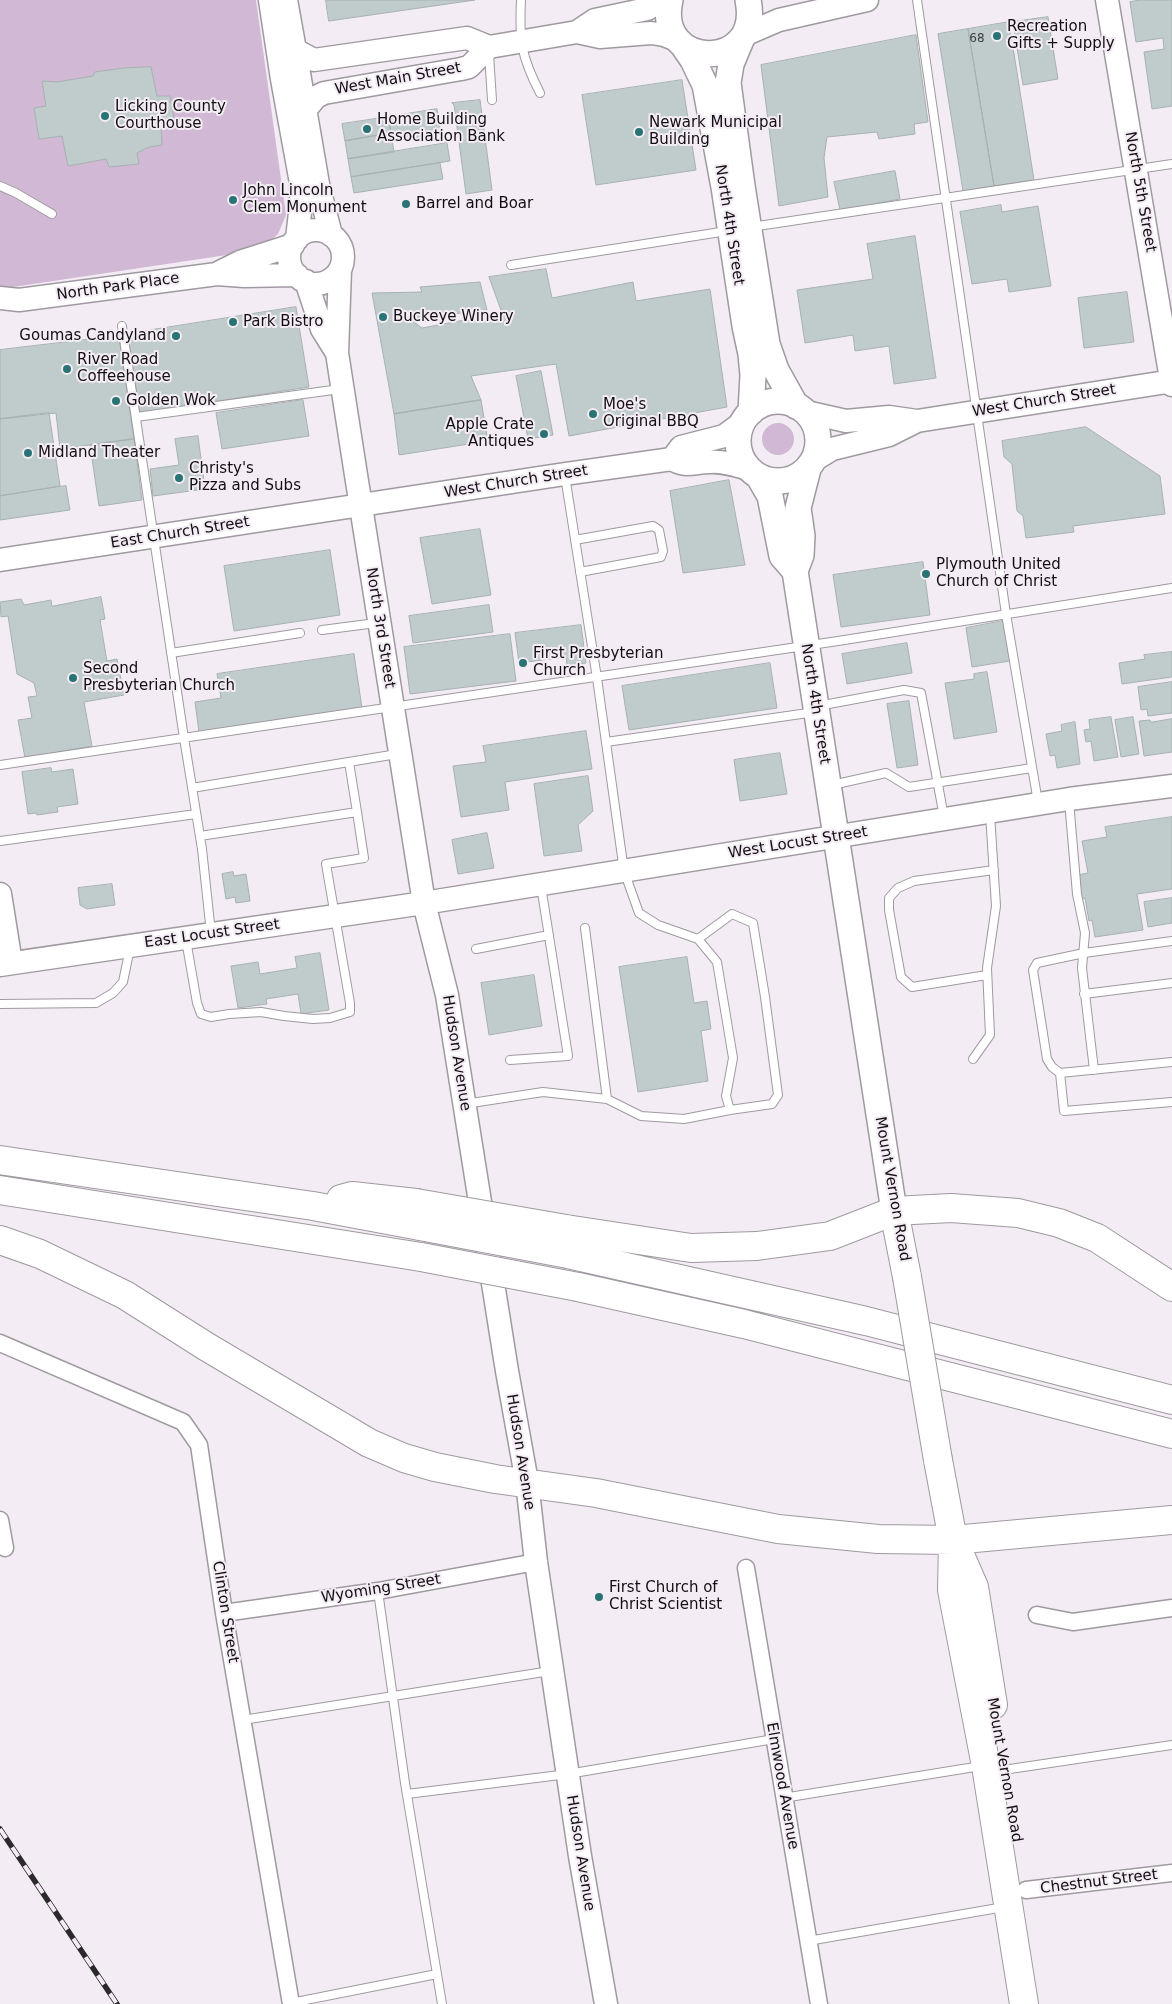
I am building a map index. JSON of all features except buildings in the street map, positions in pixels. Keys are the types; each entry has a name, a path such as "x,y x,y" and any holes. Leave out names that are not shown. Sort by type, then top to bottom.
{"highway":[{"path":"0,1160 179,1188 313,1206 418,1215 567,1242 1172,1400"},
{"path":"0,1190 421,1257 578,1287 744,1324 1172,1434"},
{"path":"567,1242 691,1248 757,1246 830,1236 894,1211 951,1208 1018,1213 1059,1224 1097,1238 1172,1287"},
{"name":"Mount Vernon Road","path":"894,1211 953,1540 952,1590 994,1768 1017,1898 1042,2004"},
{"path":"0,1240 40,1254 125,1295 207,1347 369,1443 404,1458 435,1467 495,1479 596,1493 778,1529 878,1540 953,1540 1172,1520"},
{"name":"Mount Vernon Road","path":"1017,1898 1024,2004"}],"main road":[{"name":"North 4th Street","path":"670,0 668,15 670,28 693,60 704,85 767,344 776,370 801,409"},
{"name":"North 4th Street","path":"747,417 753,375 752,354 745,326 728,82 731,64 749,24 751,11 748,0"},
{"path":"679,42 701,54 712,54 723,52 733,47 743,38"},
{"path":"777,402 801,409 814,422 818,434 818,447 811,464 797,477 785,481 772,481 754,473 742,458 738,446 739,434 747,417 759,406 777,402"},
{"name":"North 4th Street","path":"811,464 798,508 802,536 801,555 795,571 836,837"},
{"name":"North 4th Street","path":"754,473 770,496 782,556 795,571"},
{"name":"Mount Vernon Road","path":"836,837 894,1211"}],"street":[{"path":"270,0 295,66 306,109 318,184 331,235"},
{"path":"286,0 295,66 301,183 301,204 290,261 301,278 313,284 329,281 340,270 343,263 341,247 331,235 317,230 310,231 295,242"},
{"path":"577,32 595,20 647,9 662,0"},
{"path":"743,38 779,20 867,0"},
{"name":"North 5th Street","path":"1107,0 1172,382"},
{"path":"489,47 577,32 600,37 651,33 664,35 679,42"},
{"name":"West Main Street","path":"295,66 314,60 467,38 489,47 469,67 324,93 316,97 306,109"},
{"name":"North Park Place","path":"217,274 240,262 295,242"},
{"name":"North 3rd Street","path":"340,270 337,353 378,622 424,903"},
{"name":"North Park Place","path":"6,303 217,274 301,278"},
{"name":"North 3rd Street","path":"301,278 322,329 337,353"},
{"name":"West Church Street","path":"811,464 832,449 889,434 917,421 1172,382"},
{"name":"West Church Street","path":"801,409 846,421 889,417 917,421"},
{"name":"West Church Street","path":"672,459 681,447 724,436 747,417"},
{"name":"West Church Street","path":"360,506 672,459 679,464 710,462 733,464 754,473"},
{"name":"East Church Street","path":"0,560 360,506"},
{"name":"West Locust Street","path":"424,903 1069,799 1172,786"},
{"path":"0,894 5,964"},
{"name":"East Locust Street","path":"5,964 424,903"},
{"name":"Hudson Avenue","path":"424,903 447,995 507,1371 527,1482 536,1562 580,1856 606,2004"},
{"name":"Clinton Street","path":"0,1343 183,1422 199,1444 224,1613 291,2003"},
{"path":"0,1520 5,1548"},
{"name":"Wyoming Street","path":"224,1613 378,1591 536,1562"},
{"name":"Elmwood Avenue","path":"746,1568 819,2004"},
{"path":"1037,1615 1073,1622 1172,1608"},
{"name":"Chestnut Street","path":"1017,1898 1172,1873"}],"lane":[{"path":"521,0 520,41 528,70 540,93"},
{"path":"917,0 1006,614 1038,804"},
{"path":"489,47 492,100"},
{"path":"511,265 1172,164"},
{"path":"0,186 52,214"},
{"path":"122,326 200,836 211,935"},
{"path":"136,417 342,389"},
{"path":"565,474 597,678 624,871 639,914 658,925 698,939 717,962 733,1058 726,1096 730,1110"},
{"path":"574,540 653,526 659,530 663,550 662,557 580,572"},
{"path":"0,765 597,678 1172,588"},
{"path":"322,630 378,622"},
{"path":"171,654 300,633"},
{"path":"606,742 816,709 904,690 921,693 944,819"},
{"path":"192,788 400,754"},
{"path":"185,938 197,1004 201,1014 211,1018 229,1014 261,1012 300,1018 330,1018 350,1012 326,864 364,858 349,762"},
{"path":"828,786 886,773 908,786 1032,768"},
{"path":"1069,799 1077,894 1085,932 1082,968 1094,1070"},
{"path":"200,836 357,812"},
{"path":"973,1059 990,1035 987,974 996,906 990,812"},
{"path":"0,841 196,814"},
{"path":"987,974 912,987 901,977 889,910 890,898 898,888 914,881 994,870"},
{"path":"510,1060 568,1056 541,884"},
{"path":"465,1104 543,1092 607,1099 641,1116 684,1119 772,1104 778,1096 753,923 732,914 698,939"},
{"path":"585,928 607,1099"},
{"path":"476,949 549,935"},
{"path":"1172,941 1084,953 1037,963 1034,966 1047,1059 1052,1067 1060,1073 1172,1062"},
{"path":"0,1004 96,1003 113,993 123,982 130,946"},
{"path":"1084,994 1172,983"},
{"path":"1060,1073 1064,1111 1172,1102"},
{"path":"378,1591 406,1794 442,2004"},
{"path":"242,1720 552,1670"},
{"path":"406,1794 568,1774 774,1739"},
{"path":"783,1798 1172,1745"},
{"path":"808,1940 1017,1898"},
{"path":"291,2003 437,1974"}],"shaded area":[{"path":"0,0 256,0 286,215 278,234 260,250 0,289"},
{"path":"778,423 784,424 789,428 793,433 793,445 789,450 784,454 778,455 772,454 767,450 763,445 762,439 763,433 767,428 772,424"}],"railway":[{"path":"0,1829 117,2004"}],"place":[{"name":"Recreation Gifts + Supply","path":"997,36"},
{"name":"Licking County Courthouse","path":"105,116"},
{"name":"Home Building Association Bank","path":"367,129"},
{"name":"Newark Municipal Building","path":"639,132"},
{"name":"John Lincoln Clem Monument","path":"233,200"},
{"name":"Barrel and Boar","path":"406,204"},
{"name":"Buckeye Winery","path":"383,317"},
{"name":"Park Bistro","path":"233,322"},
{"name":"Goumas Candyland","path":"176,336"},
{"name":"River Road Coffeehouse","path":"67,369"},
{"name":"Golden Wok","path":"116,401"},
{"name":"Moe's Original BBQ","path":"593,414"},
{"name":"Apple Crate Antiques","path":"544,434"},
{"name":"Midland Theater","path":"28,453"},
{"name":"Christy's Pizza and Subs","path":"179,478"},
{"name":"Plymouth United Church of Christ","path":"926,574"},
{"name":"First Presbyterian Church","path":"523,663"},
{"name":"Second Presbyterian Church","path":"73,678"},
{"name":"First Church of Christ Scientist","path":"599,1597"}]}
